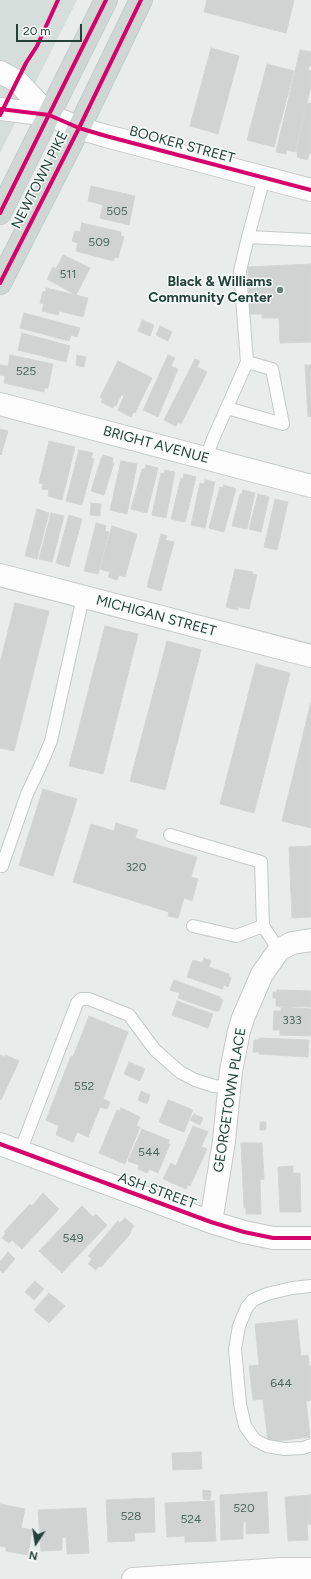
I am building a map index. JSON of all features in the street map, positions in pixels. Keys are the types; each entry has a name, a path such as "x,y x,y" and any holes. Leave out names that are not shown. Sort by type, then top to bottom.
{"main road":[{"name":"NEWTOWN PIKE","path":"0,213 106,0"},
{"name":"NEWTOWN PIKE","path":"0,283 79,128 141,0"}],"street":[{"path":"0,72 17,81 49,114"},
{"path":"0,109 49,114"},
{"name":"BOOKER STREET","path":"49,114 79,128 311,190"},
{"name":"BRIGHT AVENUE","path":"0,404 311,486"},
{"name":"MICHIGAN STREET","path":"0,575 311,656"},
{"path":"279,950 292,943 311,940"},
{"name":"GEORGETOWN PLACE","path":"210,1222 224,1141 230,1088 239,1031 262,974 279,950"},
{"name":"ASH STREET","path":"0,1144 210,1222 244,1232 274,1238 311,1238"},
{"path":"133,1579 232,1576 282,1569 311,1569"}],"lane":[{"path":"206,458 247,362 240,271 264,178"},
{"path":"248,237 311,240"},
{"path":"227,408 283,424 272,369 247,362"},
{"path":"2,866 26,794 43,760 50,741 83,597"},
{"path":"170,835 261,862 263,926 279,950"},
{"path":"193,926 236,936 263,926"},
{"path":"20,1152 77,1003 81,999 89,999 129,1015 155,1050 180,1072 194,1080 214,1086 230,1088"},
{"path":"311,1286 292,1288 267,1294 253,1300 247,1307 239,1326 235,1349 240,1404 245,1426 255,1440 267,1446 284,1449 303,1448 311,1445"}],"shaded area":[{"path":"0,0 77,0 0,153"}],"building":[{"path":"207,0 294,0 286,33 204,12"},
{"path":"211,48 239,56 218,134 190,126"},
{"path":"300,50 311,52 311,66 309,66 308,70 311,71 311,86 295,152 287,150 286,154 276,152"},
{"path":"267,64 294,71 274,147 247,140"},
{"path":"307,103 311,104 311,151 307,160 297,157 298,152 296,152"},
{"path":"91,186 135,196 129,225 100,218 103,205 88,201"},
{"path":"82,223 121,232 121,236 124,237 118,258 115,257 113,261 76,251 78,243 72,241 75,231 80,232"},
{"path":"63,255 90,268 76,295 47,279 53,267 56,269"},
{"name":"Black & Williams Community Center","path":"311,264 311,342 280,343 279,318 262,318 262,314 250,314 248,267"},
{"path":"46,288 88,298 83,317 59,311 58,315 42,311 44,304 40,303 43,291 46,292"},
{"path":"24,313 80,328 77,337 71,335 69,341 20,328"},
{"path":"142,320 154,325 150,336 138,331"},
{"path":"160,326 172,332 168,341 156,335"},
{"path":"22,333 70,346 66,362 18,350"},
{"path":"10,355 53,364 48,388 44,388 44,392 4,383 5,376 0,375 0,365 8,366"},
{"path":"77,355 86,357 84,367 76,365"},
{"path":"168,355 175,358 171,366 178,369 158,417 143,410"},
{"path":"195,359 200,361 197,367 207,372 181,424 178,422 176,426 164,420"},
{"path":"118,361 152,378 135,413 134,412 131,417 118,410 124,396 121,395 116,406 114,405 113,408 101,402 103,399 100,397"},
{"path":"305,365 311,365 311,416 308,417"},
{"path":"0,429 8,431 1,455 0,454"},
{"path":"49,441 75,447 62,500 48,496 49,490 42,489 43,484 39,483"},
{"path":"79,450 93,453 91,458 94,459 82,505 66,501"},
{"path":"103,455 113,458 112,463 114,463 104,495 91,491"},
{"path":"121,461 137,464 127,514 110,510"},
{"path":"146,465 158,468 147,513 131,509 142,469 145,469"},
{"path":"165,470 175,472 166,518 152,515 161,473 164,474"},
{"path":"184,474 196,477 185,522 171,519 181,478 183,479"},
{"path":"205,480 215,482 205,528 191,525 200,483 204,484"},
{"path":"224,485 236,489 224,532 209,528 220,487 223,488"},
{"path":"243,490 255,493 247,529 232,526 240,494 242,494"},
{"path":"258,494 269,497 261,532 249,529"},
{"path":"275,499 288,502 277,550 264,547"},
{"path":"91,503 101,504 100,516 90,515"},
{"path":"37,509 49,513 37,559 25,556"},
{"path":"51,513 64,516 52,562 39,559"},
{"path":"69,515 82,519 69,567 56,563"},
{"path":"96,523 106,526 105,531 109,532 98,574 84,571"},
{"path":"112,526 137,534 125,577 119,575 117,580 108,577 110,572 100,569"},
{"path":"161,534 167,536 165,540 174,542 161,591 147,587"},
{"path":"235,569 253,572 252,574 257,575 249,609 238,607 238,610 226,607"},
{"path":"15,603 49,611 14,751 0,748 0,663"},
{"path":"105,626 138,634 103,774 69,766"},
{"path":"167,641 201,650 165,790 130,781"},
{"path":"256,664 290,673 254,813 220,804"},
{"path":"311,702 311,828 282,821"},
{"path":"43,789 77,799 53,876 19,865"},
{"path":"116,823 138,830 135,838 197,857 191,877 198,879 192,901 184,898 178,918 168,916 169,912 73,882 91,824 114,831"},
{"path":"311,846 311,917 292,918 289,847"},
{"path":"204,958 211,961 209,967 229,974 229,977 231,978 228,987 224,985 222,989 187,977 193,960 202,963"},
{"path":"174,980 220,997 219,998 223,1000 219,1011 215,1011 178,998 180,993 170,990"},
{"path":"277,990 311,991 311,1007 276,1006 276,998 273,998 273,992 277,992"},
{"path":"177,1001 213,1014 208,1028 172,1015"},
{"path":"281,1007 311,1009 311,1036 280,1035 280,1030 273,1030 274,1011 281,1011"},
{"path":"89,1016 128,1032 103,1099 110,1102 107,1109 100,1107 88,1137 77,1132 73,1142 56,1135 59,1126 46,1120 71,1056 73,1057"},
{"path":"259,1038 309,1040 308,1057 259,1054 259,1052 253,1052 254,1040 259,1040"},
{"path":"0,1055 5,1057 6,1055 19,1061 1,1100 0,1099"},
{"path":"129,1062 145,1069 140,1081 124,1074"},
{"path":"141,1091 150,1095 147,1104 138,1100"},
{"path":"168,1100 193,1110 184,1132 159,1122"},
{"path":"121,1108 140,1117 136,1126 140,1127 125,1164 99,1153 117,1110 120,1111"},
{"path":"194,1114 203,1118 200,1125 190,1120"},
{"path":"260,1122 266,1122 266,1130 260,1130"},
{"path":"193,1126 208,1132 201,1147 207,1149 190,1186 188,1185 186,1189 163,1179 171,1163 176,1166"},
{"path":"142,1129 169,1140 168,1144 170,1144 158,1173 149,1169 147,1173 138,1169 139,1165 128,1161"},
{"path":"241,1143 262,1143 264,1179 260,1180 261,1214 246,1214 246,1208 244,1208"},
{"path":"293,1166 293,1173 300,1173 301,1212 280,1212 278,1167"},
{"path":"43,1193 59,1209 22,1249 12,1240 9,1243 2,1238 6,1233 4,1232 30,1204 32,1206"},
{"path":"82,1206 93,1217 96,1214 107,1225 62,1273 39,1251"},
{"path":"125,1218 134,1226 130,1232 131,1233 101,1267 99,1266 96,1270 88,1264 92,1259 88,1256 118,1221 120,1223"},
{"path":"8,1252 15,1259 3,1273 0,1270 0,1262"},
{"path":"35,1281 44,1289 34,1300 25,1292"},
{"path":"49,1293 65,1306 49,1323 34,1310"},
{"path":"297,1320 301,1356 308,1355 309,1366 311,1366 311,1400 306,1401 310,1437 268,1442 263,1399 253,1400 249,1366 259,1365 255,1324"},
{"path":"201,1452 202,1469 173,1470 172,1453"},
{"path":"203,1490 211,1491 210,1500 203,1499"},
{"path":"267,1492 269,1533 246,1534 246,1522 243,1522 243,1539 221,1540 220,1495"},
{"path":"311,1495 311,1524 307,1524 308,1540 288,1541 285,1497"},
{"path":"154,1498 155,1532 134,1533 135,1541 108,1542 106,1500"},
{"path":"214,1501 216,1541 185,1542 185,1536 167,1537 165,1503"},
{"path":"0,1504 25,1509 21,1528 32,1530 28,1555 6,1551 6,1547 0,1546"},
{"path":"86,1508 89,1553 67,1554 66,1537 62,1538 62,1550 41,1551 38,1510"}],"cycle path":[{"path":"0,115 26,63 37,46 58,0"},
{"path":"0,213 106,0"},
{"path":"0,283 79,128 141,0"},
{"path":"0,109 49,115 79,128 106,136 311,190"},
{"path":"0,1144 211,1222 244,1232 273,1238 311,1238"}],"place":[{"name":"Black & Williams Community Center","path":"280,290"}]}
